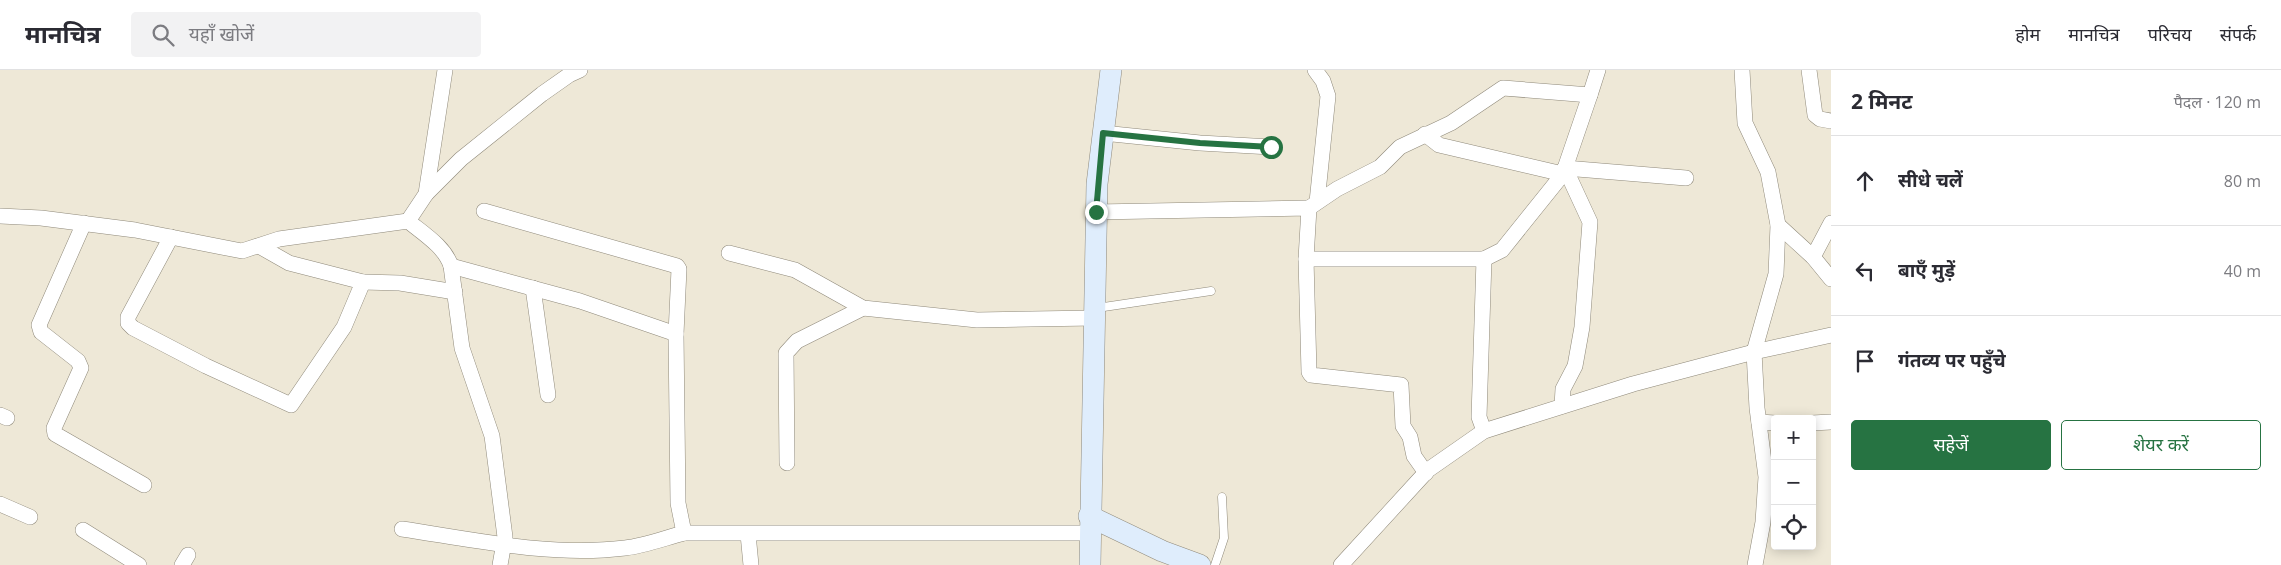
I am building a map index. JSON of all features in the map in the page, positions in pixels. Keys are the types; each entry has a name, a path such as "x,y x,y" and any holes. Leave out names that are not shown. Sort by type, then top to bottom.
{"main road":[{"path":"1090,565 1089,525 1096,212 1111,70"},
{"path":"1089,525 1200,565"}],"street":[{"path":"426,194 445,70"},
{"path":"408,221 426,194 461,160 542,94 569,75 580,70"},
{"path":"1315,70 1323,81 1328,96 1306,258 1310,373 1402,385 1403,426 1410,437 1414,456 1426,473"},
{"path":"1306,258 1484,259 1502,250 1564,171 1598,70"},
{"path":"1742,70 1745,123 1768,172 1778,224 1776,274 1754,352 1759,422 1765,460 1766,501 1755,565"},
{"path":"1809,70 1815,115 1820,119 1831,121"},
{"path":"1096,212 1313,205 1337,189 1380,167 1400,147 1451,123 1503,88 1590,94"},
{"path":"1103,133 1200,143 1271,147"},
{"path":"1425,134 1439,145 1564,171 1686,178"},
{"path":"1562,406 1563,389 1575,366 1582,327 1590,222 1564,171"},
{"path":"484,211 674,264 679,269 676,334 678,503 684,532"},
{"path":"0,216 84,223 242,250 279,238 408,221 442,250 451,266 462,348 492,436 504,515 505,544 500,565"},
{"path":"84,223 39,329 79,357 80,372 54,428 55,434 144,485"},
{"path":"1813,257 1831,223"},
{"path":"1778,224 1813,257 1831,280"},
{"path":"171,237 128,317 128,323 133,328 206,366 289,406 294,404 344,327 363,282"},
{"path":"259,246 289,263 363,282 400,283 455,292"},
{"path":"729,253 795,270 863,308 977,320 1094,313"},
{"path":"1484,259 1479,417 1484,431"},
{"path":"451,266 580,300 676,334"},
{"path":"533,288 548,395"},
{"path":"787,463 786,353 797,341 863,308"},
{"path":"1341,565 1426,473 1484,431 1633,384 1754,352 1831,335"},
{"path":"1759,422 1771,423"},
{"path":"1816,423 1831,422"},
{"path":"0,504 30,517"},
{"path":"402,529 566,551 623,548 684,532 748,534 1089,525"},
{"path":"83,530 140,565"},
{"path":"748,534 751,565"}],"lane":[{"path":"1094,313 1211,291"},
{"path":"1215,565 1224,538 1222,497"}],"route":[{"path":"1096,212 1103,133 1200,143 1271,147"}]}
